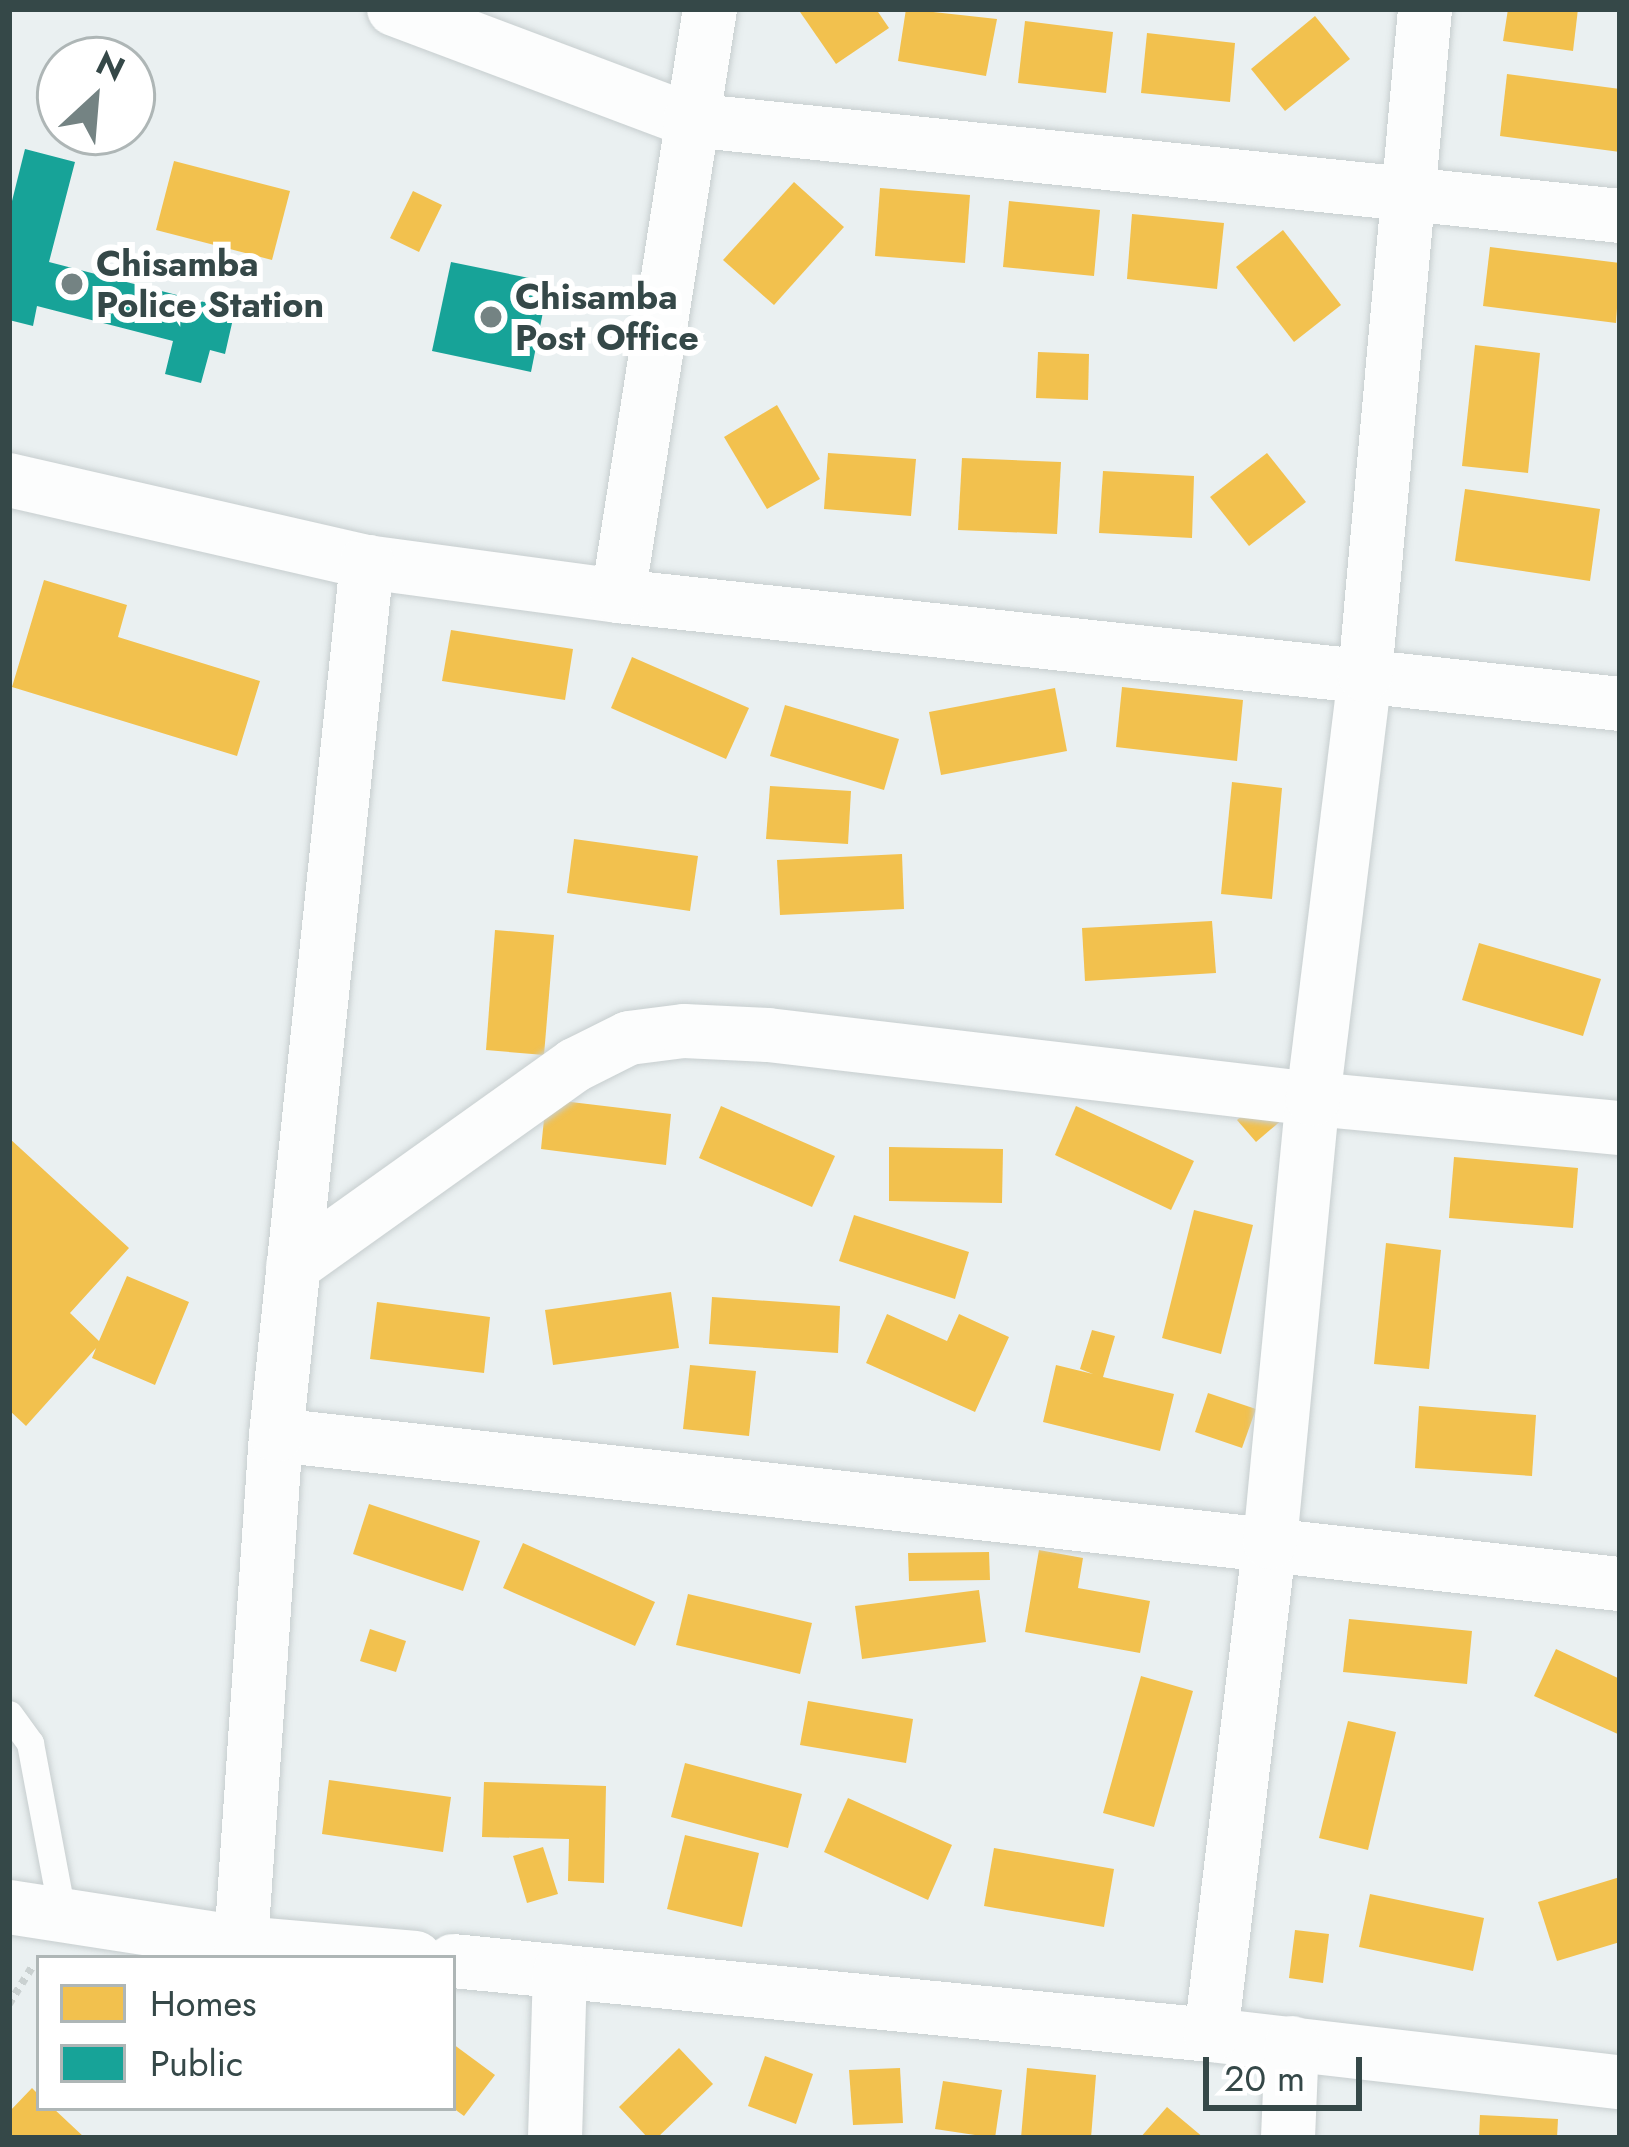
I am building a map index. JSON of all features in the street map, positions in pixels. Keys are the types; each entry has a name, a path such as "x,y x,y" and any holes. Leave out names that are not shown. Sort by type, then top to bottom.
{"street":[{"path":"394,9 689,120 1620,216"},
{"path":"618,596 710,9"},
{"path":"1210,2035 1270,1542 1313,1099 1365,675 1425,9"},
{"path":"9,480 367,562 618,596 1620,704"},
{"path":"241,1943 275,1435 367,562"},
{"path":"293,1266 575,1065 629,1038 684,1031 768,1035 1313,1099 1620,1128"},
{"path":"275,1435 1620,1584"},
{"path":"9,1907 241,1943 380,1955"},
{"path":"456,1961 1292,2043 1620,2082"},
{"path":"555,2138 560,1971"},
{"path":"1288,2138 1292,2043"}],"lane":[{"path":"9,1714 30,1743 63,1917"}],"building: Homes":[{"path":"798,9 876,9 889,28 836,64"},
{"path":"906,9 997,19 986,76 898,61"},
{"path":"1508,9 1578,9 1573,51 1503,41"},
{"path":"1315,16 1350,59 1285,111 1251,69"},
{"path":"1025,21 1113,32 1106,93 1018,83"},
{"path":"1147,33 1235,43 1230,102 1141,93"},
{"path":"1507,74 1620,89 1620,152 1500,136"},
{"path":"174,161 290,191 272,260 156,230"},
{"path":"794,182 844,227 774,305 723,260"},
{"path":"880,188 970,195 965,263 875,256"},
{"path":"413,191 442,205 419,252 390,238"},
{"path":"1009,201 1100,210 1094,276 1003,267"},
{"path":"1132,214 1224,223 1217,289 1127,279"},
{"path":"1283,230 1341,305 1294,342 1236,267"},
{"path":"1490,247 1620,263 1616,323 1483,306"},
{"path":"1475,345 1540,353 1528,473 1462,466"},
{"path":"1038,352 1089,354 1088,400 1036,398"},
{"path":"777,405 820,479 767,509 724,437"},
{"path":"828,453 916,459 911,516 824,509"},
{"path":"1267,453 1306,502 1249,546 1210,497"},
{"path":"962,458 1061,462 1057,534 958,530"},
{"path":"1103,471 1194,476 1192,538 1099,533"},
{"path":"1465,489 1600,509 1590,581 1455,561"},
{"path":"44,580 127,605 118,637 260,681 237,756 12,687"},
{"path":"451,630 573,649 565,700 442,681"},
{"path":"632,657 749,708 726,759 611,708"},
{"path":"1122,687 1243,700 1237,761 1116,747"},
{"path":"1055,688 1067,751 941,775 929,712"},
{"path":"785,705 899,739 884,790 770,756"},
{"path":"1232,782 1282,788 1272,899 1221,894"},
{"path":"770,786 851,791 848,844 766,839"},
{"path":"574,839 698,856 690,911 567,893"},
{"path":"902,854 904,909 780,915 777,860"},
{"path":"1212,921 1216,973 1085,981 1082,928"},
{"path":"495,930 554,935 544,1055 486,1050"},
{"path":"1479,943 1601,979 1583,1036 1462,1000"},
{"path":"1263,1098 1283,1119 1256,1142 1237,1120"},
{"path":"546,1099 671,1114 666,1165 541,1149"},
{"path":"721,1106 835,1156 812,1207 699,1158"},
{"path":"1076,1106 1194,1161 1171,1210 1055,1155"},
{"path":"9,1138 129,1248 70,1313 99,1341 127,1276 189,1302 155,1385 92,1358 96,1348 26,1426 9,1410"},
{"path":"889,1147 1003,1149 1002,1203 889,1201"},
{"path":"1454,1157 1578,1168 1573,1228 1449,1218"},
{"path":"1194,1210 1253,1225 1221,1354 1162,1338"},
{"path":"854,1215 969,1252 955,1299 839,1261"},
{"path":"1386,1243 1441,1250 1429,1369 1374,1364"},
{"path":"671,1292 679,1348 553,1365 545,1310"},
{"path":"712,1297 840,1306 838,1353 709,1344"},
{"path":"377,1302 490,1317 484,1373 370,1359"},
{"path":"887,1314 947,1341 959,1314 1009,1337 975,1412 866,1363"},
{"path":"1092,1330 1115,1336 1103,1377 1174,1394 1160,1451 1043,1422 1056,1365 1093,1374 1080,1369"},
{"path":"690,1365 756,1371 749,1436 683,1429"},
{"path":"1208,1393 1256,1409 1242,1448 1195,1432"},
{"path":"1419,1406 1536,1415 1532,1476 1415,1468"},
{"path":"369,1504 480,1541 463,1591 353,1554"},
{"path":"523,1543 655,1602 635,1646 503,1588"},
{"path":"1039,1550 1083,1558 1078,1588 1150,1601 1140,1653 1025,1632"},
{"path":"989,1552 990,1580 909,1581 908,1553"},
{"path":"979,1590 986,1642 862,1659 855,1606"},
{"path":"688,1594 812,1623 800,1674 676,1645"},
{"path":"1349,1619 1472,1631 1467,1684 1343,1672"},
{"path":"370,1629 406,1641 396,1672 360,1661"},
{"path":"1556,1649 1620,1679 1620,1735 1534,1696"},
{"path":"1141,1676 1193,1691 1154,1827 1103,1813"},
{"path":"808,1701 913,1719 906,1763 800,1745"},
{"path":"1348,1721 1396,1732 1368,1850 1319,1838"},
{"path":"685,1763 802,1794 788,1848 671,1817"},
{"path":"329,1780 451,1797 443,1852 322,1834"},
{"path":"484,1782 606,1786 604,1883 568,1881 569,1839 482,1837"},
{"path":"848,1798 952,1845 928,1900 824,1852"},
{"path":"685,1835 759,1853 742,1927 667,1909"},
{"path":"543,1847 558,1894 527,1903 513,1856"},
{"path":"994,1848 1114,1869 1104,1927 984,1906"},
{"path":"1620,1877 1620,1942 1557,1961 1538,1902"},
{"path":"1370,1894 1484,1918 1473,1971 1359,1947"},
{"path":"1295,1930 1329,1934 1323,1983 1289,1978"},
{"path":"456,2046 495,2075 464,2116 456,2110"},
{"path":"679,2048 713,2084 657,2138 648,2138 619,2107"},
{"path":"765,2056 813,2074 796,2124 748,2106"},
{"path":"900,2068 903,2123 853,2125 849,2070"},
{"path":"1027,2068 1096,2075 1091,2138 1021,2138"},
{"path":"943,2081 1002,2090 995,2138 935,2129"},
{"path":"32,2088 36,2111 56,2111 85,2138 9,2138 9,2112"},
{"path":"1167,2107 1204,2138 1140,2138"},
{"path":"1480,2115 1558,2119 1557,2138 1479,2138"}],"building: Public":[{"name":"Chisamba Police Station","path":"25,149 36,156 75,162 49,262 235,310 225,354 210,350 201,383 165,374 173,341 37,306 33,326 9,320 9,213"},
{"name":"Chisamba Post Office","path":"451,262 549,282 531,372 432,351"}],"place":[{"name":"Chisamba Police Station","path":"72,284"},
{"name":"Chisamba Post Office","path":"491,317"}]}
